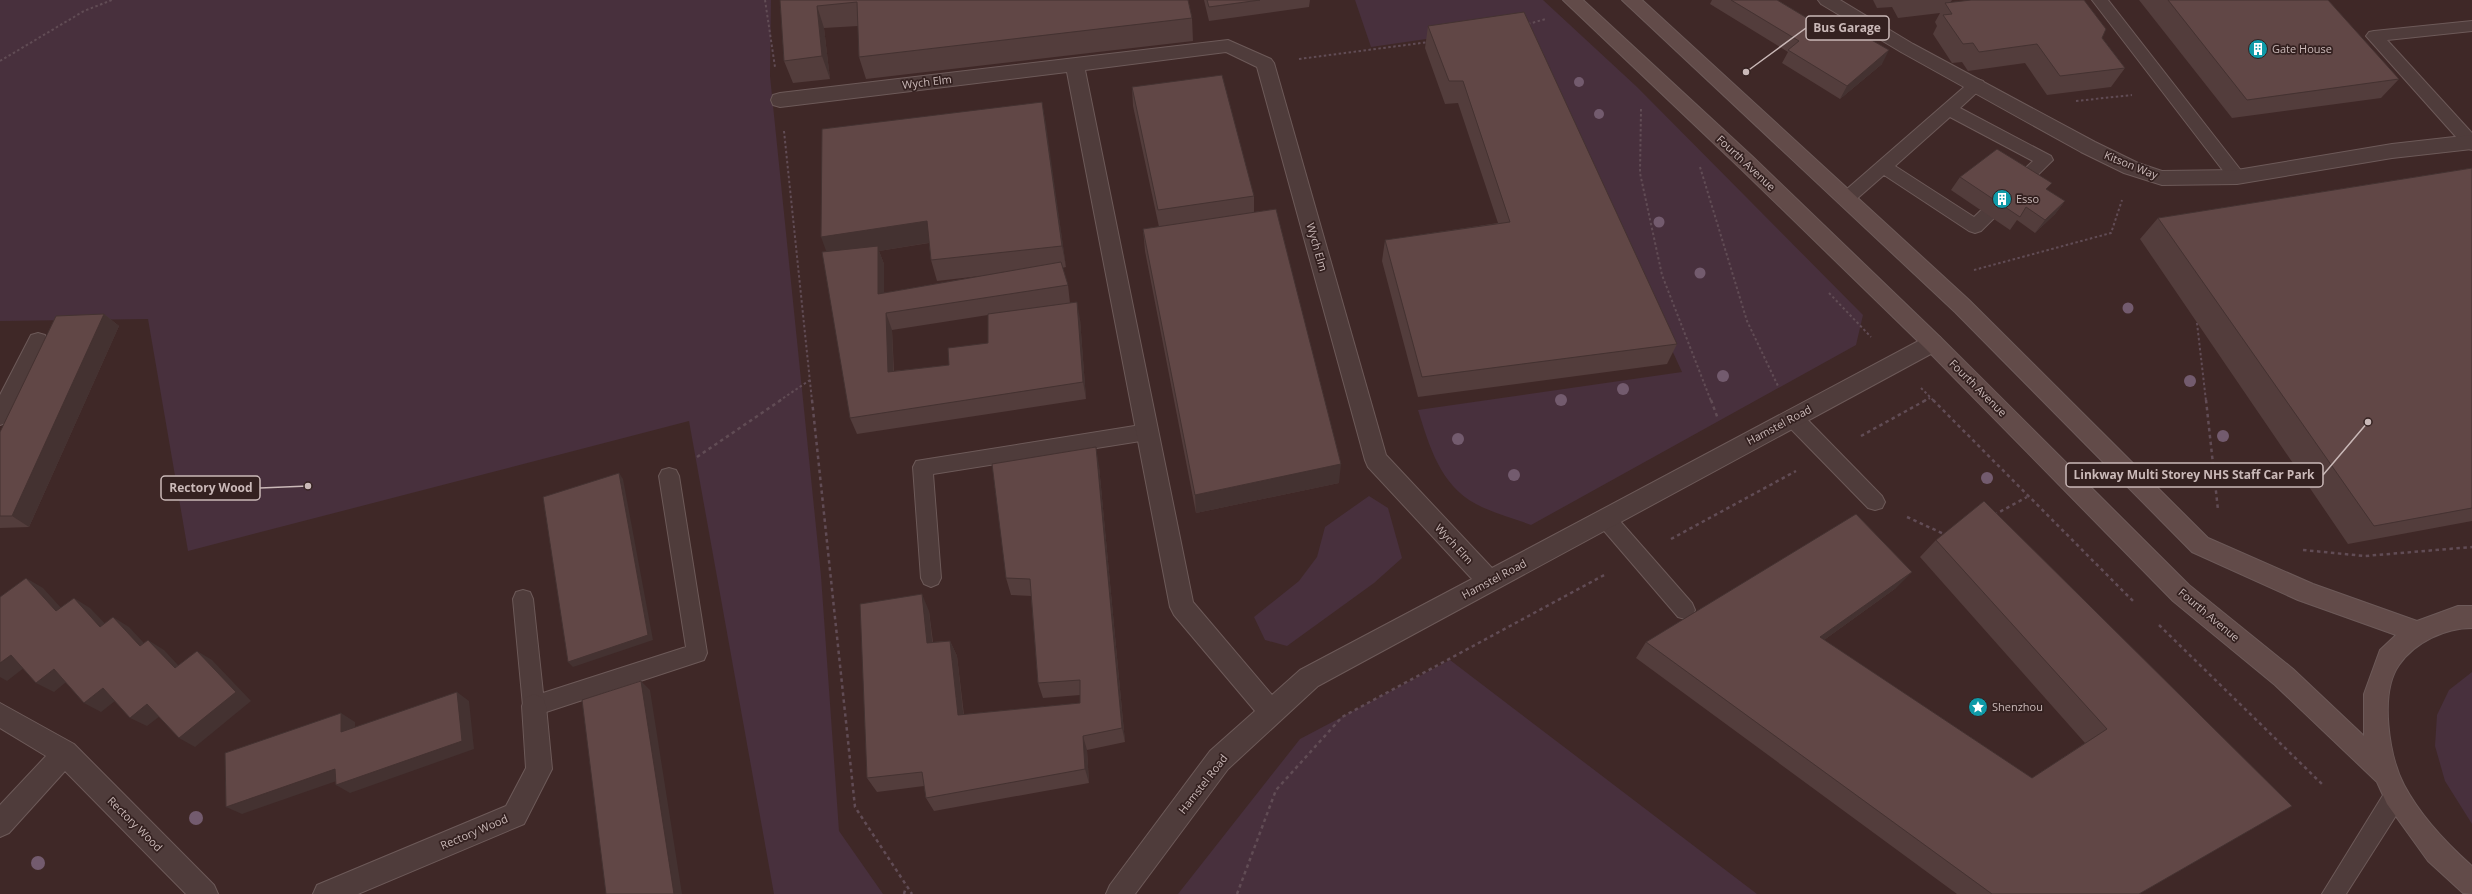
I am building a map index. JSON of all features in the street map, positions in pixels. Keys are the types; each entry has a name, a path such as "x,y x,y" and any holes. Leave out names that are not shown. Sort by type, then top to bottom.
{"street":[{"name":"Fourth Avenue","path":"1572,0 1594,23 1747,163 1933,343 2181,593 2284,677 2391,784"},
{"path":"1631,0 1962,306 2200,544 2306,592 2417,632"},
{"name":"Kitson Way","path":"1827,0 1907,48 1977,85 2015,108 2132,168 2162,178 2237,177 2392,151 2471,142"},
{"name":"Wych Elm","path":"780,100 1228,46 1265,63 1376,460 1489,581"},
{"path":"1075,65 1182,607 1272,712"},
{"path":"0,416 38,341"},
{"name":"Hamstel Road","path":"1119,894 1219,760 1310,678 1933,343"},
{"path":"2472,617 2458,617 2417,632 2389,658 2376,694 2377,738 2391,784 2437,852 2472,884"},
{"name":"Rectory Wood","path":"326,894 515,815 540,769 534,706"},
{"name":"Rectory Wood","path":"0,715 65,753 205,894"},
{"path":"0,824 65,753"}],"lane":[{"path":"2100,0 2237,177"},
{"path":"2471,142 2374,36 2472,26"},
{"path":"1846,199 1977,85"},
{"path":"1883,166 1975,226 2045,160 1948,109"},
{"path":"1793,418 1875,502"},
{"path":"930,578 923,467 1148,432"},
{"path":"523,599 534,706 697,653 669,476"},
{"path":"1606,519 1686,610"},
{"path":"2333,894 2391,784"}],"path":[{"path":"0,61 84,11 112,0"},
{"path":"765,0 780,100 855,807 912,894"},
{"path":"1526,25 1547,18"},
{"path":"1265,63 1436,41"},
{"path":"2015,108 2169,91"},
{"path":"1641,102 1640,173 1662,275 1731,451"},
{"path":"1698,159 1747,321 1793,418"},
{"path":"1967,272 2111,233 2132,168"},
{"path":"1824,289 2027,497 2134,601"},
{"path":"2197,323 2219,515 2213,510"},
{"path":"669,476 810,380"},
{"path":"1238,894 1276,790 1342,717 1930,398"},
{"path":"1993,516 2027,497"},
{"path":"1875,502 1952,538"},
{"path":"2301,549 2365,556 2472,547"},
{"path":"2157,624 2323,785"},
{"path":"904,894 906,887"}],"shaded area":[{"path":"0,0 771,0 770,76 821,576 839,831 883,894 774,894 689,421 188,551 148,319 0,321"},
{"path":"1355,0 1543,0 1637,87 1863,315 1856,345 1531,525 1496,513 1476,504 1464,496 1453,486 1438,463 1418,410 1682,372 1523,25 1371,47"},
{"path":"1369,496 1388,508 1402,558 1374,583 1287,646 1265,640 1254,617 1299,581 1317,557 1325,527"},
{"path":"1450,660 1757,894 1178,894 1300,739"},
{"path":"2472,672 2472,824 2445,781 2435,746 2437,715 2449,690"}],"building":[{"path":"780,0 1188,0 1192,18 859,57 857,2 817,6 822,56 784,61"},
{"path":"1207,0 1260,0 1209,7"},
{"path":"1731,0 1777,0 1822,27 1833,18 1889,50 1847,86 1788,50 1799,41"},
{"path":"1971,0 2084,0 2106,29 2102,38 2125,68 2060,76 2037,44 1979,52 1973,43 1963,44 1943,15 1952,14 1945,3"},
{"name":"Gate House","path":"2168,0 2328,0 2399,79 2247,100"},
{"path":"1524,12 1677,344 1422,377 1385,240 1510,222 1463,81 1449,81 1428,26"},
{"path":"1222,75 1254,196 1158,210 1132,87"},
{"path":"1042,102 1062,246 931,260 927,221 821,237 822,129"},
{"path":"1997,149 2052,183 2046,189 2065,201 2045,220 2026,207 2020,217 1960,177"},
{"path":"2472,168 2472,508 2374,526 2158,218"},
{"path":"1276,209 1341,464 1195,495 1143,229"},
{"path":"878,246 878,294 1061,262 1068,285 886,313 888,372 949,365 948,348 988,343 988,314 1077,302 1083,382 850,418 822,252"},
{"path":"104,314 12,516 0,516 0,432 56,316"},
{"path":"1096,447 1122,728 1083,736 1085,769 926,798 922,772 867,778 860,604 922,594 927,643 950,641 958,715 1080,703 1080,680 1038,683 1030,579 1006,578 992,464"},
{"path":"619,473 648,635 568,662 543,497"},
{"path":"1984,501 2292,806 2139,894 1992,894 1646,642 1856,514 1912,572 1820,637 2032,778 2107,729 1936,540"},
{"path":"26,578 56,611 74,598 100,627 113,617 140,646 148,640 175,668 197,651 236,692 179,738 147,704 130,718 103,688 84,703 54,669 36,683 11,655 0,663 0,597"},
{"path":"641,681 674,894 606,894 582,700"},
{"path":"457,692 462,741 336,785 335,769 226,807 225,753 341,713 341,732"}],"place":[{"name":"Gate House","path":"2258,49"},
{"name":"Bus Garage","path":"1746,72"},
{"name":"Esso","path":"2002,199"},
{"name":"Linkway Multi Storey NHS Staff Car Park","path":"2368,422"},
{"name":"Rectory Wood","path":"308,486"},
{"name":"Shenzhou","path":"1978,707"}]}
